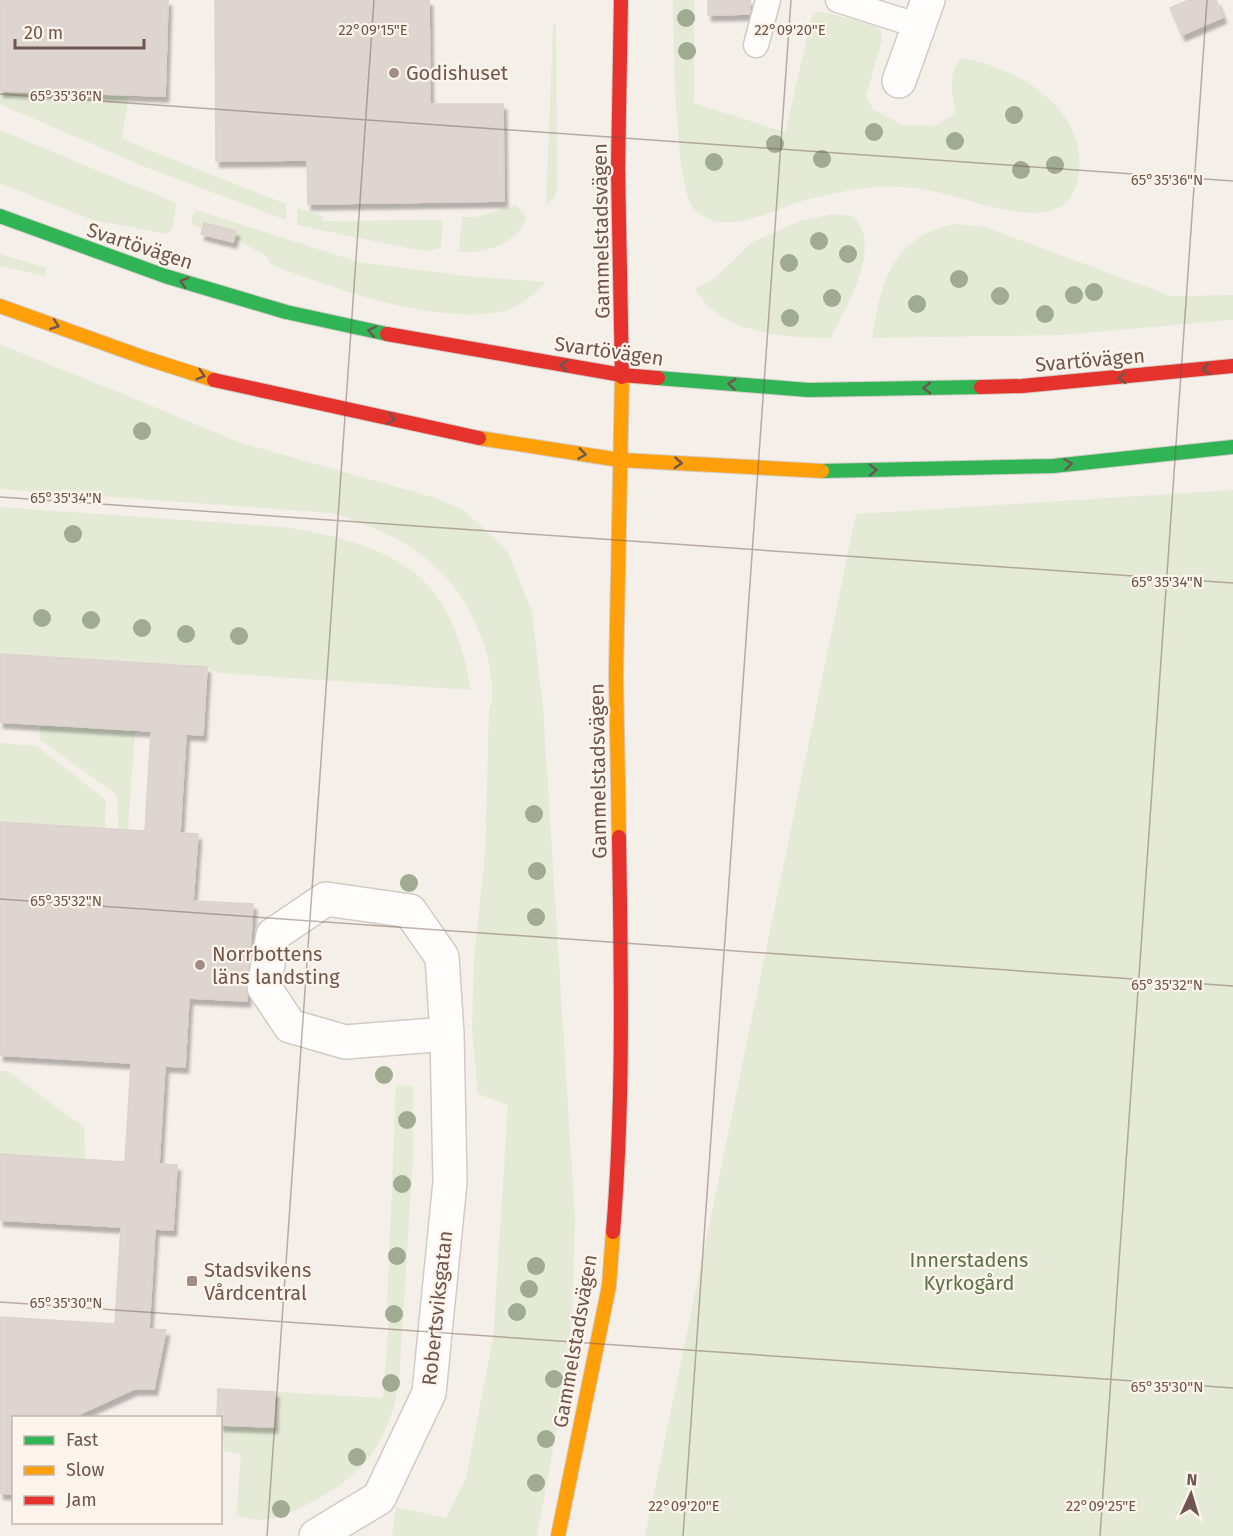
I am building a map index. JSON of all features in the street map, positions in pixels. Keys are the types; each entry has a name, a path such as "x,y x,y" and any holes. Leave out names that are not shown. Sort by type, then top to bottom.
{"main road":[{"name":"Gammelstadsvägen","path":"558,1536 609,1286 620,1145 622,1006 616,685 622,375 618,169 621,0"},
{"name":"Svartövägen","path":"0,216 144,269 286,312 412,340 622,375 808,390 1033,385 1233,366"},
{"path":"0,306 145,358 235,386 504,444 620,460 803,471 1041,466 1233,447"}],"street":[{"path":"899,81 923,13"},
{"name":"Robertsviksgatan","path":"316,1536 379,1498 429,1393 450,1182 447,1034 442,957 410,911 326,899 273,934 264,987 290,1026 345,1042 447,1034"}],"lane":[{"path":"756,45 768,0"},
{"path":"838,0 923,13"}],"green space":[{"path":"673,0 694,0 694,103 785,132 812,16 820,11 875,26 881,31 882,41 866,96 873,109 902,125 935,126 956,113 952,77 961,58 1004,71 1044,94 1060,110 1072,129 1079,150 1079,173 1074,192 1060,207 1046,212 1030,213 994,208 919,189 872,187 802,201 740,221 719,222 706,218 695,210 688,197 683,174 676,111"},
{"path":"556,23 557,189 555,197 546,205 553,25"},
{"path":"0,91 129,95 122,139 286,204 286,220 145,167 0,104"},
{"path":"0,130 176,203 173,227 167,234 93,220 0,183"},
{"path":"516,205 527,218 522,227 508,241 490,249 459,252 462,217 475,217"},
{"path":"298,208 323,216 323,221 443,220 441,248 428,251 407,248 297,225"},
{"path":"196,210 359,262 465,276 546,282 525,300 500,312 444,313 414,309 354,294 272,265 266,256 234,238 236,231 204,223 202,229 193,225 191,220"},
{"path":"833,214 853,216 862,229 865,244 864,260 853,293 831,338 794,337 737,324 720,316 706,304 695,289 715,278 752,242 800,221"},
{"path":"955,224 985,227 1171,296 1233,295 1233,320 1060,335 872,338 880,298 893,264 917,239 934,230"},
{"path":"0,254 47,268 44,276 0,266"},
{"path":"0,344 242,443 436,498 465,511 508,552 532,612 543,707 575,1219 572,1318 560,1411 537,1536 392,1536 396,1507 446,1518 466,1478 493,1338 508,1105 478,1094 472,1030 474,960 485,854 489,709 492,694 488,657 476,625 465,602 451,583 418,552 377,530 332,513 0,489"},
{"name":"Innerstadens Kyrkogård","path":"1233,490 1233,1536 645,1536 856,514"},
{"path":"0,507 283,527 346,540 367,547 405,566 422,579 436,595 449,616 459,641 471,690 218,673 207,667 0,654"},
{"path":"40,725 135,731 128,830 118,830 117,795 39,739"},
{"path":"0,743 37,746 106,800 105,829 0,822"},
{"path":"0,1071 7,1071 84,1127 85,1159 0,1154"},
{"path":"396,1085 413,1086 413,1158 399,1381 388,1423 380,1441 358,1470 326,1494 272,1519 246,1518 236,1515 241,1454 222,1449 222,1425 274,1427 275,1392 383,1398 389,1320 387,1309"}],"building":[{"path":"0,0 168,0 165,96 0,91"},
{"path":"215,0 429,0 430,104 503,104 504,201 308,204 307,160 216,161"},
{"path":"708,0 750,0 750,14 708,15"},
{"path":"1189,0 1216,0 1223,17 1182,35 1170,8"},
{"path":"204,223 236,231 233,242 201,234"},
{"path":"0,654 207,667 203,735 186,734 180,833 198,834 193,901 253,904 247,1001 189,998 185,1067 165,1066 159,1164 177,1165 173,1230 155,1229 149,1329 166,1330 154,1389 134,1389 75,1416 12,1416 12,1494 0,1493 0,1317 115,1324 121,1227 0,1220 0,1154 125,1162 131,1063 0,1055 0,822 145,831 151,731 0,722"},
{"path":"218,1389 275,1392 274,1427 222,1425 222,1416 217,1416"}],"traffic: fast":[{"path":"0,216 165,276 286,312 387,334"},
{"path":"658,378 808,390 981,387"},
{"path":"822,471 1053,466 1233,447"}],"traffic: slow":[{"path":"0,306 214,380"},
{"path":"619,837 616,675 622,377"},
{"path":"479,438 620,460 822,471"},
{"path":"558,1536 609,1286 613,1232"}],"traffic: jam":[{"path":"621,0 618,169 622,377"},
{"path":"387,334 622,375 658,378"},
{"path":"981,387 1022,386 1233,366"},
{"path":"214,380 479,438"},
{"path":"613,1232 620,1084 619,837"}],"place":[{"name":"Godishuset","path":"394,73"},
{"name":"Norrbottens läns landsting","path":"200,965"},
{"name":"Stadsvikens Vårdcentral","path":"192,1281"}]}
